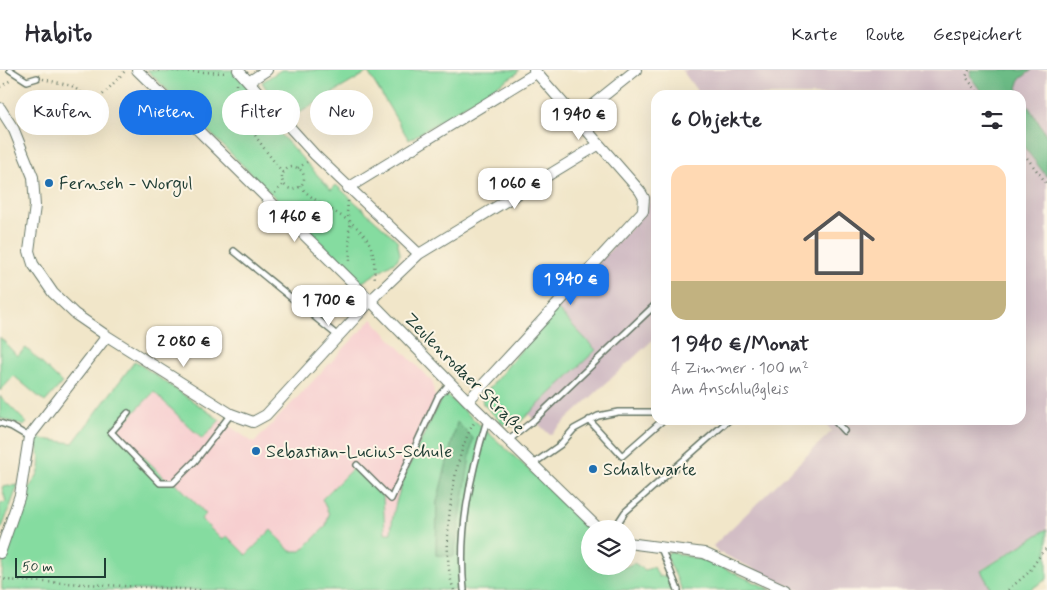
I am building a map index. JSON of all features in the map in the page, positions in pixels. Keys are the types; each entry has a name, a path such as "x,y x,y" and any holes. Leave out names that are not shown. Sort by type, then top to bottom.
{"street":[{"name":"Zeulenrodaer Straße","path":"137,70 353,283 373,298 450,383 590,520"},
{"path":"250,81 266,70"},
{"path":"576,118 636,70"},
{"path":"348,188 535,71 644,198 643,210 468,401"},
{"path":"238,74 250,81 315,155 419,254"},
{"path":"0,108 14,130 34,176 35,206 29,251 33,264 62,304 107,336 231,414 253,422 266,415 373,298 419,254 598,145"},
{"path":"0,553 20,495 28,437 107,336"},
{"path":"636,544 704,553 785,590"}],"lane":[{"path":"10,70 27,81 37,78"},
{"path":"234,251 338,336"},
{"path":"509,440 534,420 651,309"},
{"path":"357,465 391,499 438,397 450,383"},
{"path":"533,464 560,445 574,429 589,420 608,413 651,412"},
{"path":"128,413 111,432 160,483 173,483 195,461 231,414"},
{"path":"464,590 462,546 469,480 484,417"},
{"path":"589,420 622,456 657,425"},
{"path":"0,423 12,427 28,437"},
{"path":"620,520 625,512 723,425"},
{"path":"839,425 844,431"},
{"path":"661,548 678,590"}],"path":[{"path":"37,78 72,86 95,103 126,70"},
{"path":"152,70 238,74 248,123 257,140 284,174"},
{"path":"969,70 966,77 976,90"},
{"path":"0,87 19,76"},
{"path":"1026,157 1047,184"},
{"path":"291,168 300,170 304,179 300,186 292,188 286,186 283,180 284,174 291,168"},
{"path":"300,186 321,205 351,224 368,241 372,251 373,298"},
{"path":"348,188 347,213 351,224 349,228 350,263 353,283"},
{"path":"454,590 448,565 451,506 462,447 484,417"},
{"path":"1008,590 1029,572 1047,548"},
{"path":"0,577 6,580 201,590"},
{"path":"152,586 154,590"}],"shaded area":[{"path":"682,70 1047,70 1047,529 981,570 990,587 985,590 797,590 719,552 713,546 832,431 827,425 1026,425 1026,90 696,90"},
{"path":"651,197 651,342 550,435 528,414 596,350 556,308 644,214"},
{"name":"Sebastian-Lucius-Schule","path":"372,319 433,383 434,395 441,399 446,397 436,555 283,590 73,443 135,361 254,443"}],"green space":[{"path":"147,70 232,70 249,87 246,90 222,90 222,135 281,135 331,190 336,185 397,240 400,254 397,260 361,283 212,135 212,90 167,90"},
{"path":"281,70 519,70 516,74 409,140 368,72 338,90 310,90 310,107 300,113 300,90 267,90 262,82"},
{"path":"971,70 1032,70 1020,79 1017,88 1018,90 980,90 969,75"},
{"path":"1026,102 1047,136 1047,177 1026,150"},
{"path":"556,308 596,350 516,426 505,426 483,404 482,397"},
{"path":"0,337 17,356 26,348 62,383 45,402 14,376 0,391"},
{"path":"135,361 220,420 202,439 154,392 117,430 164,477 178,485 206,514 201,519 222,540 227,536 246,555 271,530 290,551 301,551 326,526 329,514 322,499 355,466 383,497 385,533 391,533 393,515 403,481 441,399 447,395 538,478 581,523 581,575 636,575 636,564 645,570 654,567 659,577 669,575 675,590 2,590 3,566 11,529 25,495 40,468 40,456 34,438 73,443","holes":["457,423 454,556 436,555 437,502"]},
{"path":"0,396 27,423 24,426 0,418"},
{"path":"457,422 473,438 454,556 436,555 437,502"},
{"path":"18,485 2,528 0,528 0,504 6,502 2,487"},
{"path":"1047,529 1047,579 1030,590 985,590 990,587 981,571"},
{"path":"669,552 708,561 772,590 682,590 666,555"}],"place":[{"name":"Fernseh - Worgul","path":"49,183"},
{"name":"Sebastian-Lucius-Schule","path":"256,451"},
{"name":"Schaltwarte","path":"593,469"}]}
